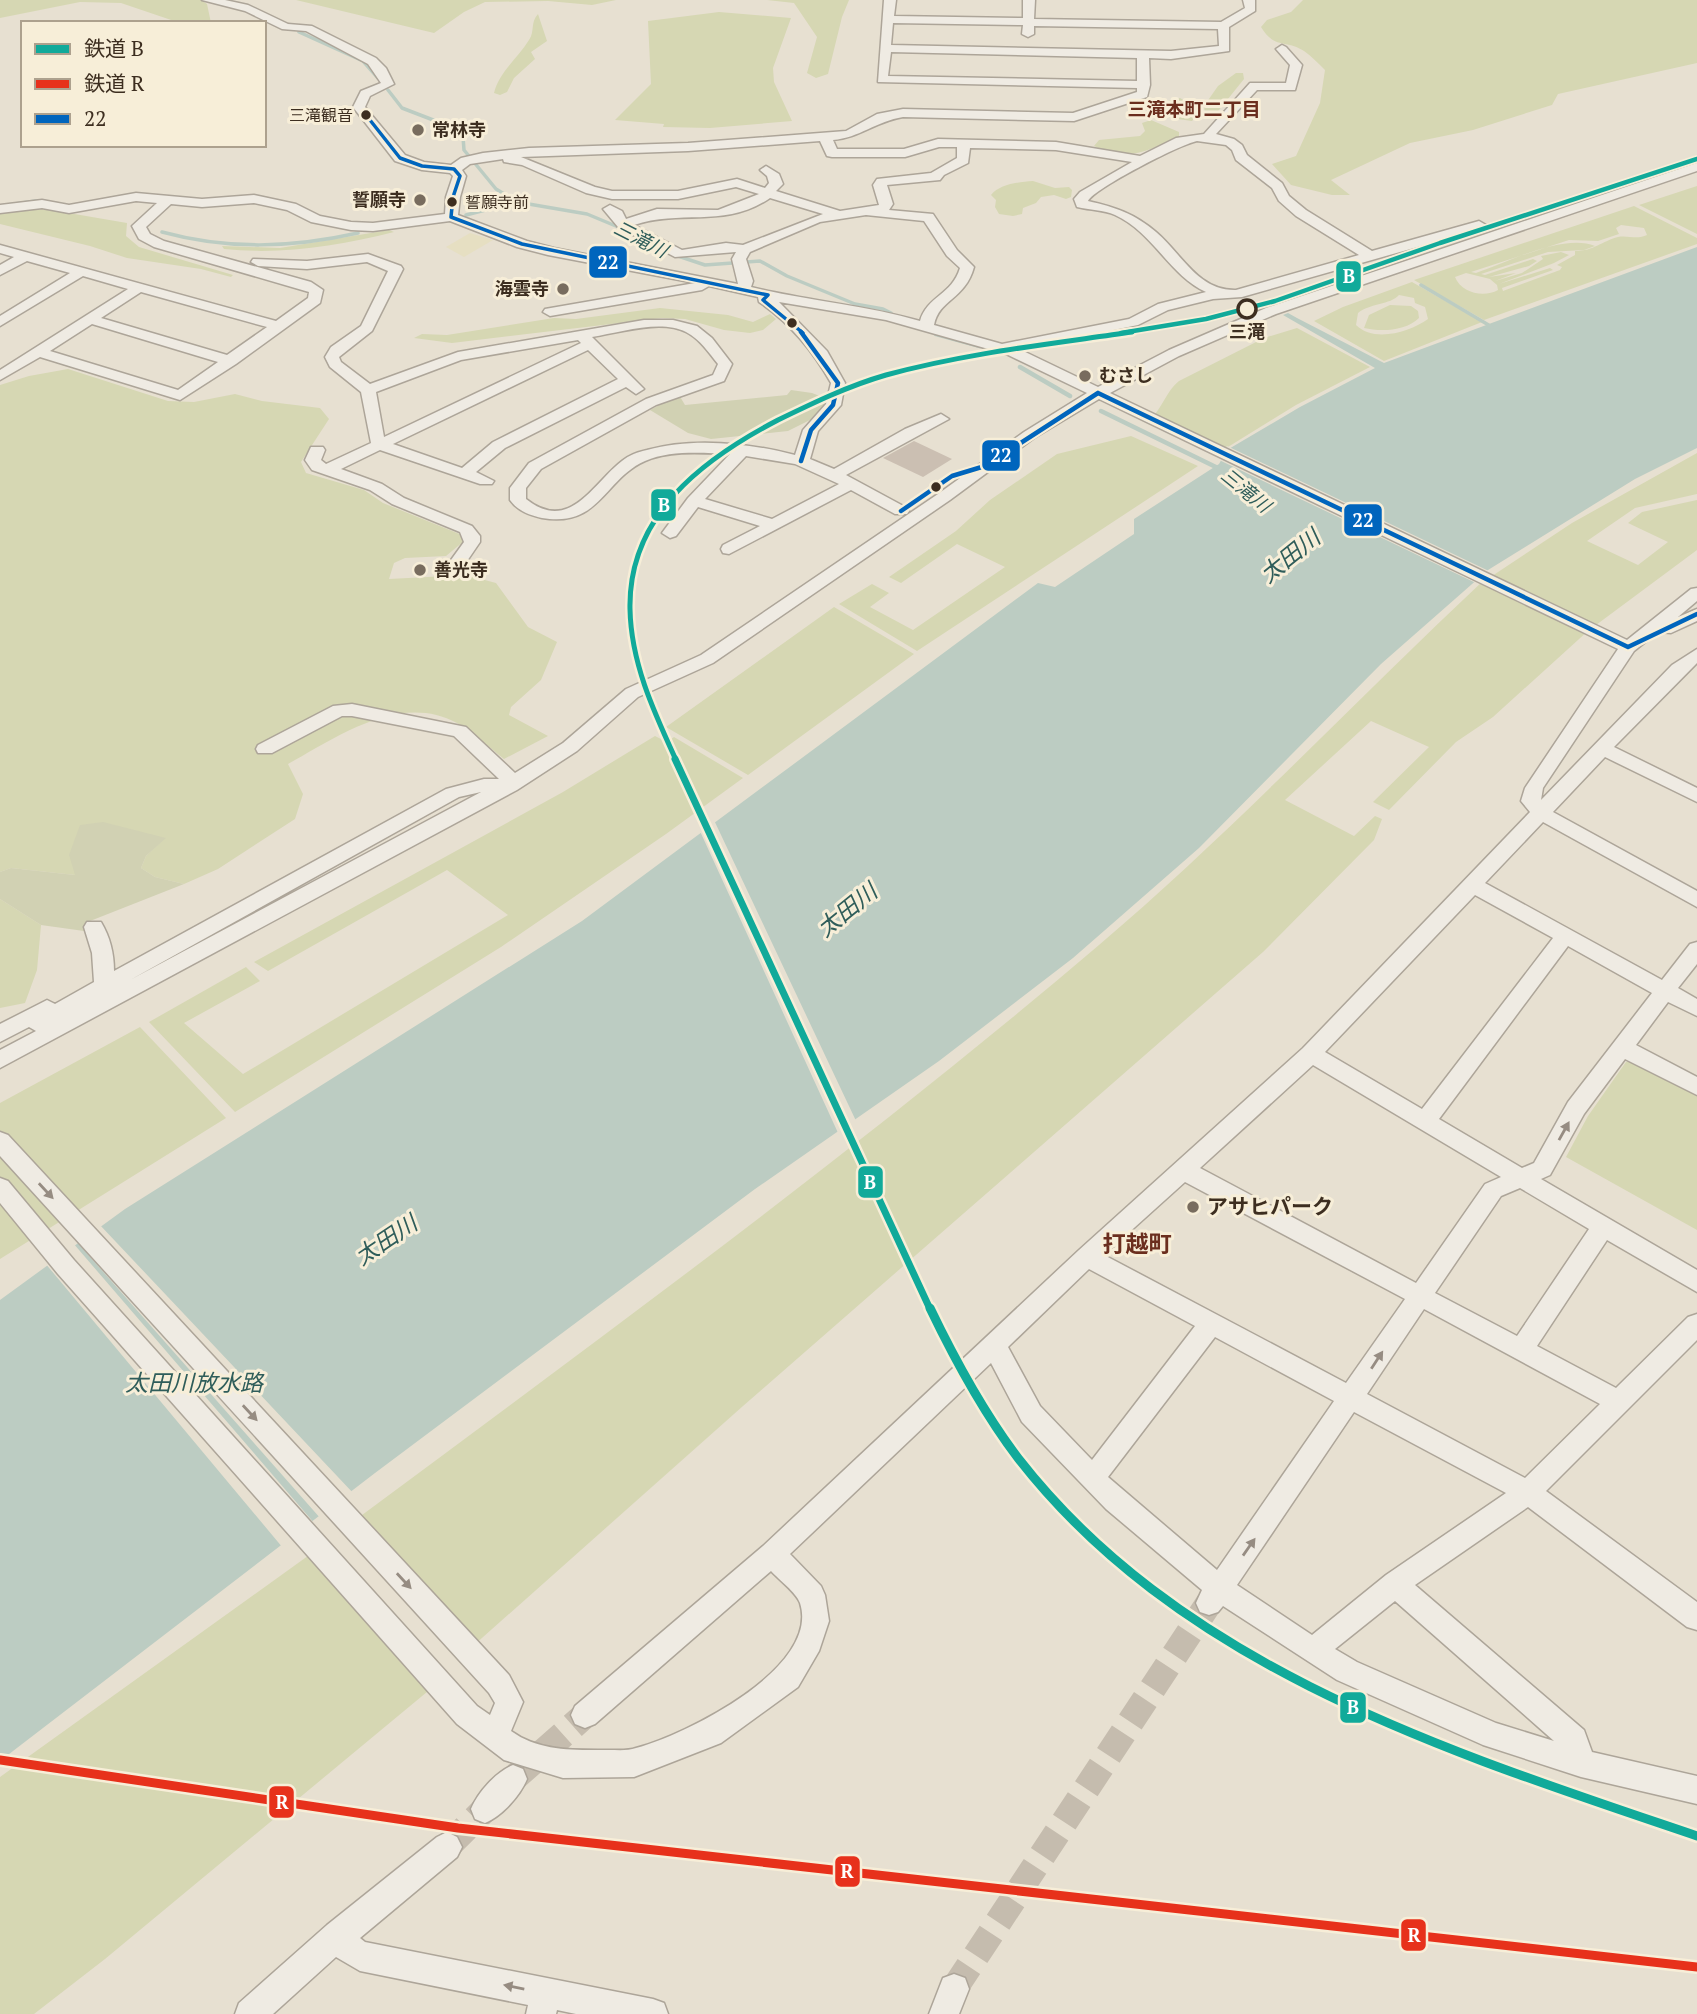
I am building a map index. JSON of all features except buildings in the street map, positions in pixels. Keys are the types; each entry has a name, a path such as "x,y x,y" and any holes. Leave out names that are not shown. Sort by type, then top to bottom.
{"street":[{"path":"208,0 248,8 286,27 308,29 372,61 382,71 388,84 365,94 359,100 359,107 400,158 422,166 457,172 480,162 513,159 591,190 612,195 678,195 737,183 765,194 836,214"},
{"path":"890,0 882,79 1144,85"},
{"path":"1017,93 1026,82 1029,0"},
{"path":"887,19 1223,26 1251,9 1249,0"},
{"path":"885,48 1171,55 1225,48 1223,26"},
{"path":"1208,137 1214,126 1254,86 1291,87 1296,65 1282,49"},
{"path":"451,218 457,172 466,161 528,152 688,147 849,135 890,114 1074,117 1143,94 1143,54"},
{"path":"1000,114 1009,103"},
{"path":"825,137 832,153 905,153 938,144 1056,146 1142,160"},
{"path":"1219,293 1195,282 1152,235 1119,212 1082,204 1084,194 1112,181 1142,160 1180,141 1208,137 1230,142 1238,148 1241,157 1277,186 1284,198 1301,213 1372,257"},
{"path":"610,209 624,224 680,254 726,247 744,249 794,226 836,214 883,208 886,204 880,185 882,182 935,177 939,172 963,160 964,144"},
{"path":"1003,348 1133,323 1163,307 1219,293 1237,294 1372,257 1487,223 1697,153"},
{"path":"0,1060 510,786 570,747 632,693 707,659 848,556 985,466 1174,353 1271,311 1697,167"},
{"path":"624,224 657,213 720,214 763,197 776,184 773,174 766,170"},
{"path":"0,209 42,204 69,209 136,197 202,203 265,200 335,224 373,227 451,218 522,244 743,289 765,298 782,311 822,354 838,383 833,405 811,429 801,461"},
{"path":"39,352 180,395 315,299 316,290 306,285 159,244 139,232 139,226 144,220 167,200"},
{"path":"864,212 928,217 953,253 967,267 958,290 947,300 933,306 928,313 926,327"},
{"path":"0,249 278,327"},
{"path":"743,289 746,281 739,259 744,249"},
{"path":"0,271 25,256"},
{"path":"230,264 252,262 307,265 358,257 396,269 367,328 336,350 332,357 335,364 368,390 376,437 380,445 486,481"},
{"path":"0,322 82,271"},
{"path":"550,312 690,286 887,316 1003,348 1622,644 1697,614"},
{"path":"0,376 141,288"},
{"path":"90,319 230,361"},
{"path":"368,390 458,356 585,340 665,323 695,328 703,334 725,364 723,372 710,383 650,402 535,466 518,488 518,500 527,508 541,513 569,514 589,505 628,464 644,456 685,448 741,452 801,461 901,511"},
{"path":"1105,396 1112,376 1218,324"},
{"path":"585,340 650,402"},
{"path":"329,470 585,340"},
{"path":"465,473 499,445 628,380"},
{"path":"833,476 910,432 941,419"},
{"path":"317,450 313,460 318,467 376,487 398,501 466,529 472,536 472,542 459,560"},
{"path":"670,533 694,501 741,452"},
{"path":"848,556 901,511 951,478 973,466 985,466"},
{"path":"729,549 850,484"},
{"path":"694,501 774,525"},
{"path":"1697,593 1622,644 1534,788 1531,801 1541,813 1697,900"},
{"path":"585,1715 772,1554 1087,1257 1311,1054 1678,669 1697,654"},
{"path":"265,749 339,710 352,710 460,731 506,773 510,786"},
{"path":"1604,749 1697,796"},
{"path":"0,1046 203,929 453,793 484,785 510,786"},
{"path":"1471,884 1697,1008"},
{"path":"94,928 102,943 105,962 103,979"},
{"path":"0,1034 203,929"},
{"path":"1425,1122 1565,936"},
{"path":"1214,1596 1493,1190 1542,1169 1576,1108 1697,949"},
{"path":"1623,1048 1697,1087"},
{"path":"1311,1054 1697,1282"},
{"path":"0,1141 499,1684 509,1702 495,1737"},
{"path":"1183,1170 1619,1402"},
{"path":"0,1187 66,1267 467,1715 514,1751 564,1764 634,1763 711,1733 788,1678 805,1651 816,1621 812,1595 772,1554"},
{"path":"1522,1349 1603,1227"},
{"path":"1087,1257 1528,1492 1697,1618"},
{"path":"1094,1476 1212,1323"},
{"path":"1313,1651 1395,1584 1528,1492 1697,1324"},
{"path":"994,1344 1031,1414 1214,1596 1347,1671 1493,1735 1581,1763 1697,1790"},
{"path":"1395,1584 1574,1740 1581,1763"},
{"path":"485,1809 513,1779"},
{"path":"250,2014 447,1847"},
{"path":"338,1937 349,1950 360,1956 543,2004 653,2014"}],"shaded area":[{"path":"470,233 493,240 464,257 446,247"}],"green space":[{"path":"0,0 201,0 207,4 211,21 174,21 121,3 80,2 0,18"},
{"path":"296,0 616,0 592,5 548,1 485,2 464,12 434,33"},
{"path":"767,0 849,0 828,74 816,78 807,73 817,37 794,3"},
{"path":"1303,0 1697,0 1697,63 1558,94 1552,105 1473,130 1410,143 1331,180 1350,195 1332,195 1291,185 1272,164 1296,156 1320,103 1325,70 1298,47 1271,39 1261,27 1267,20 1291,12"},
{"path":"719,12 791,18 773,68 774,82 792,121 710,128 663,127 664,124 615,120 651,84 648,21"},
{"path":"538,14 547,41 531,52 535,59 514,78 507,92 500,95 494,93 504,72 529,40"},
{"path":"1236,73 1243,73 1244,79 1215,115 1205,114 1204,106 1218,86"},
{"path":"1180,98 1194,106 1196,116 1192,121 1149,115 1149,109 1159,103"},
{"path":"1151,120 1179,132 1179,137 1138,153 1117,154 1094,146 1099,140 1140,136 1145,131 1142,123"},
{"path":"1033,181 1055,188 1069,187 1072,190 1071,197 1041,197 1036,203 1023,208 1022,214 999,214 995,207 996,200 991,195 995,191 1010,184"},
{"path":"1697,186 1697,234 1639,205"},
{"path":"1634,206 1697,238 1697,244 1484,320 1414,280","holes":["1621,225 1644,228 1647,235 1618,237 1595,246 1568,243 1543,249 1569,240 1598,241 1619,234 1616,228","1591,248 1582,251 1575,251 1575,255 1557,265 1562,267 1560,270 1503,291 1502,288 1553,270 1550,268 1499,284 1569,255 1561,252 1541,256 1543,259 1522,273 1495,281 1516,273 1489,277 1529,266 1537,261 1533,259 1481,274 1548,252","1522,255 1476,273 1471,272","1466,273 1490,279 1497,285 1498,290 1480,294 1462,287 1455,277"]},
{"path":"32,209 127,223 126,236 139,247 233,275 231,277 201,269 127,258 0,224 0,213"},
{"path":"389,230 394,232 310,248 245,251 224,249 222,246 280,248"},
{"path":"1412,282 1482,322 1384,361 1314,321 1343,307","holes":["1399,295 1414,298 1415,303 1425,307 1428,319 1412,328 1382,334 1372,333 1356,325 1358,313 1368,307 1390,301"]},
{"path":"1390,305 1411,306 1418,311 1419,318 1407,326 1393,329 1364,328 1369,315"},
{"path":"660,308 728,315 753,322 770,314 776,319 763,330 750,333 724,330 685,319 662,318 452,343 414,338 422,334 447,335 554,318 576,319"},
{"path":"1297,328 1370,367 1296,405 1215,455 1147,422 1179,381 1264,338"},
{"path":"68,369 168,401 194,402 235,394 262,401 320,408 329,419 301,462 306,473 364,490 383,503 462,535 464,541 446,556 405,558 394,563 389,579 466,575 496,583 528,627 557,642 541,680 511,707 509,715 548,736 504,759 457,723 435,715 391,715 348,731 288,764 303,794 295,819 218,869 184,884 155,877 141,868 146,856 165,838 75,875 11,868 0,872 0,385 29,376"},
{"path":"791,390 812,393 830,400 812,419 788,431 711,439 688,433 650,410 679,395 685,405 787,395"},
{"path":"1131,436 1198,466 917,651 839,604 872,584 889,593 870,607 913,630 1005,567 957,544 901,583 889,577 956,531 990,500 1057,454"},
{"path":"1697,453 1697,494 1635,508 1587,541 1638,565 1668,542 1628,523 1642,512 1697,500 1697,550 1592,628 1489,578 1572,523"},
{"path":"1484,580 1589,630 1493,717 1456,742 1389,810 1373,802 1429,747 1371,721 1285,800 1354,836 1375,816 1382,819 1374,840 1263,952 743,1406 473,1646 358,1518 733,1238 1009,1020 1099,945 1198,856"},
{"path":"834,607 914,654 748,775 666,727"},
{"path":"655,736 667,742 674,737 743,778 501,947 235,1112 149,1022 246,967 260,981 184,1023 243,1074 508,915 447,870 268,971 254,962 563,792"},
{"path":"103,822 166,838 146,856 141,868 155,877 184,884 85,923 84,931 41,925 0,899 0,872 11,868 75,875 69,855 80,825"},
{"path":"0,899 41,925 37,970 25,1003 0,1008"},
{"path":"140,1027 226,1118 0,1259 0,1103"},
{"path":"1626,1062 1640,1062 1697,1092 1697,1230 1566,1157 1588,1116"},
{"path":"312,1553 439,1682 105,1959 34,2014 0,2014 0,1777"}],"water":[{"name":"太田川放水路","path":"1697,247 1697,448 1635,479 1488,570 1381,664 1199,848 1073,958 939,1061 755,1189 375,1473 0,1761 0,1300 125,1209 582,921 1038,583 1055,587 1134,534 1134,519 1219,464 1227,450 1300,407 1375,368 1283,315 1288,313 1384,363"}],"pier":[{"path":"1227,446 1491,572 1478,584 1217,459"},
{"path":"713,818 857,1123 839,1135 699,829"},
{"path":"99,1224 354,1494 321,1519 76,1241"},
{"path":"73,1243 315,1524 283,1548 45,1263"}],"waterway":[{"name":"三滝川","path":"299,32 363,61 378,78"},
{"name":"三滝川","path":"388,90 402,108 441,123 463,137 464,150 496,189 517,202"},
{"path":"0,206 36,201"},
{"path":"466,215 517,202"},
{"name":"三滝川","path":"517,202 587,214 623,229"},
{"path":"162,232 211,242 260,245 308,242 358,233"},
{"name":"三滝川","path":"669,253 705,265 760,261 787,276 855,304 891,313"},
{"path":"1421,285 1492,327"},
{"name":"三滝川","path":"936,334 980,346"},
{"name":"三滝川","path":"1020,367 1070,396"},
{"name":"三滝川","path":"1101,411 1222,470"}],"tunnel":[{"path":"954,1989 1209,1603"},
{"path":"513,1779 585,1715"},
{"path":"447,1847 485,1809"}],"rail line":[{"name":"B","path":"1697,159 1251,308 1206,319 1022,347 932,364 874,379 835,393 755,432 727,449 678,489 658,513 643,540 633,571 630,606 631,629 640,672 656,715 936,1321 964,1375 996,1427 1058,1504 1101,1546 1166,1599 1235,1646 1308,1686 1460,1753 1697,1836"},
{"name":"R","path":"0,1760 458,1828 1697,1967"}],"transit line":[{"name":"22","path":"366,115 400,158 422,166 454,169 460,176 453,197 451,217"},
{"name":"22","path":"451,217 522,244 768,295"},
{"name":"22","path":"768,295 763,300 786,317 806,337 838,383 833,405 811,430 801,461"},
{"name":"22","path":"1098,393 1628,647"},
{"name":"22","path":"901,511 952,476 985,466 1098,393"},
{"name":"22","path":"1628,647 1697,614"}],"place":[{"name":"三滝観音","path":"366,115"},
{"name":"常林寺","path":"418,130"},
{"name":"誓願寺","path":"420,200"},
{"name":"誓願寺前","path":"452,202"},
{"name":"海雲寺","path":"563,289"},
{"name":"三滝","path":"1247,309"},
{"name":"むさし","path":"1085,376"},
{"name":"善光寺","path":"420,570"},
{"name":"アサヒパーク","path":"1193,1207"}],"district":[{"name":"三滝本町二丁目","path":"1194,109"},
{"name":"打越町","path":"1137,1244"}],"water label":[{"name":"太田川","path":"1290,556"},
{"name":"太田川","path":"847,910"},
{"name":"太田川","path":"386,1240"}]}
